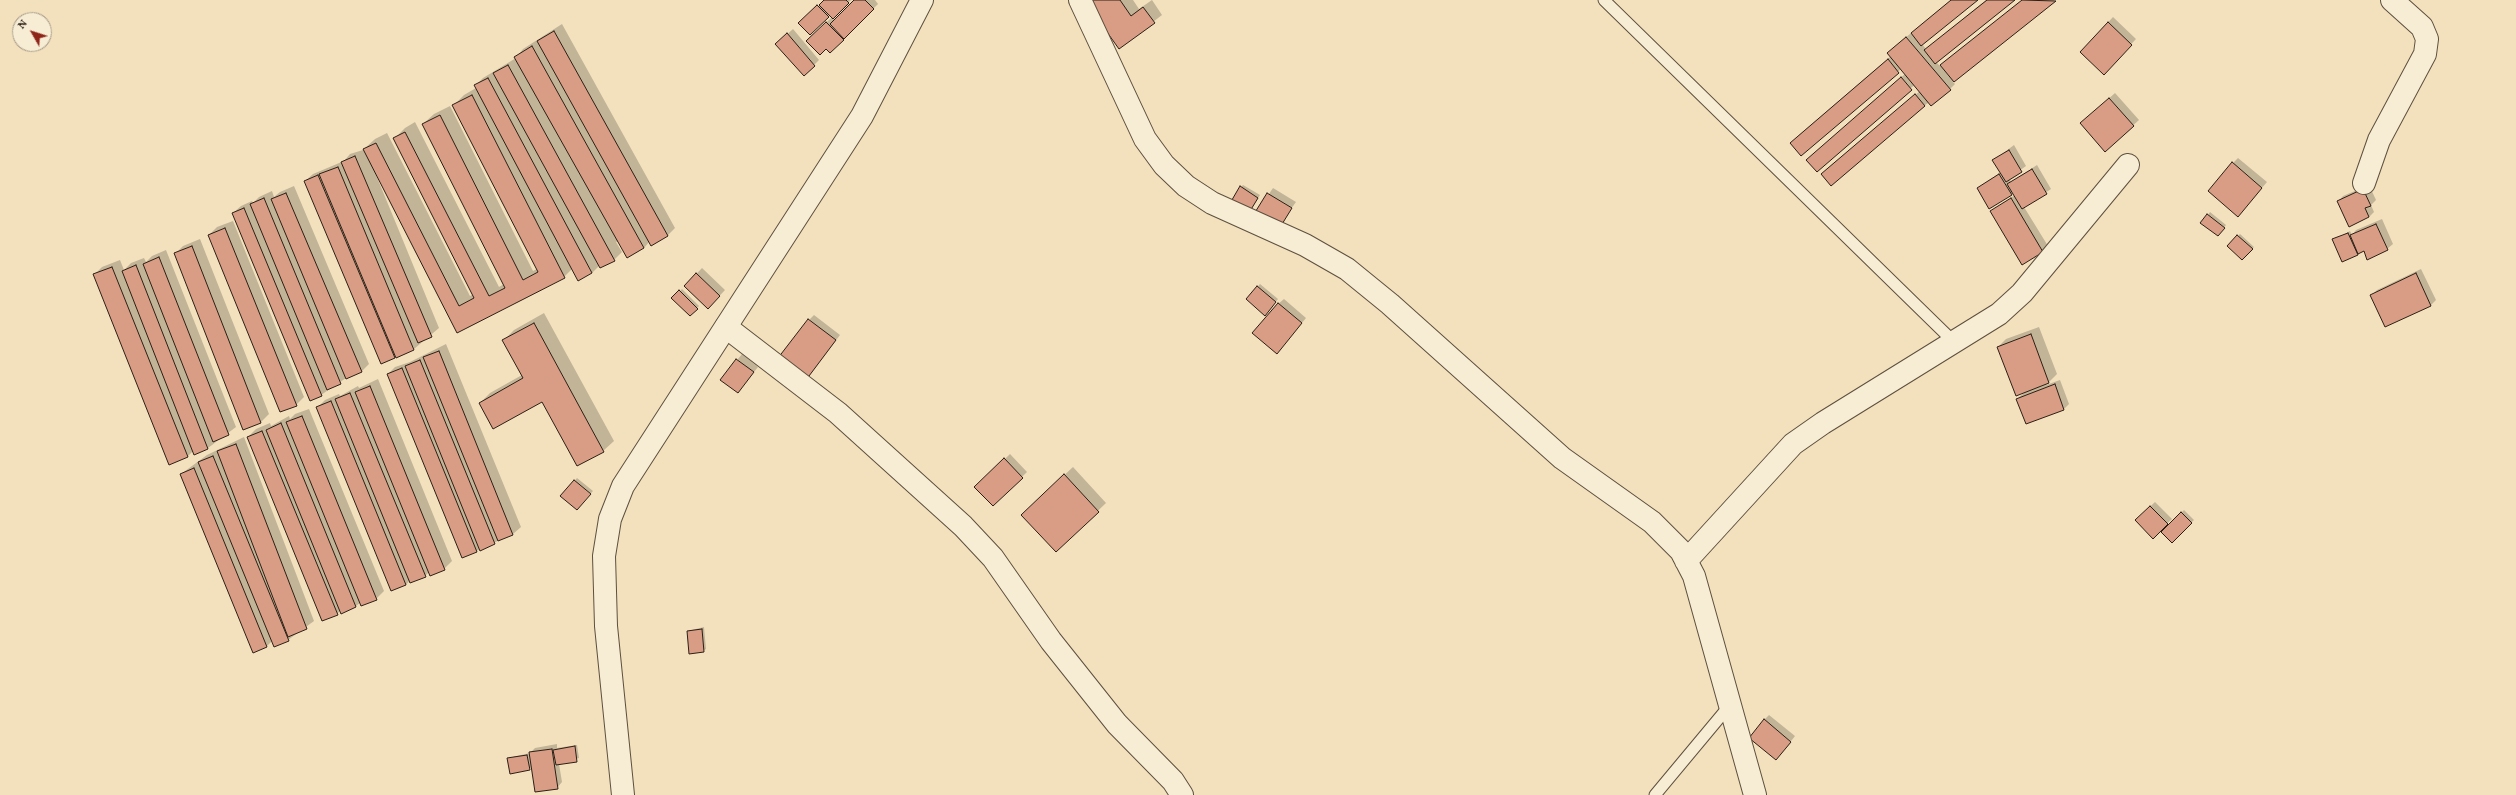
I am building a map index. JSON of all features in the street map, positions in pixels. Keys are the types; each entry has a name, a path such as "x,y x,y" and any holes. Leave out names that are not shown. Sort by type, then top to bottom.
{"street":[{"path":"623,795 606,626 604,556 610,519 623,486 862,116 922,0"},
{"path":"1080,0 1145,139 1164,165 1186,186 1212,203 1305,245 1347,269 1390,304 1562,458 1667,534 1686,561 1694,576 1755,795"},
{"path":"2364,183 2379,140 2425,54 2427,39 2422,27 2392,0"},
{"path":"1686,561 1793,444 1823,423 1956,343 1999,314 2022,293 2128,165"},
{"path":"726,327 838,413 963,526 1001,569 1051,641 1117,724 1173,781 1182,795"}],"lane":[{"path":"1604,0 1956,343"},
{"path":"1655,795 1730,705"}],"building":[{"path":"824,0 846,0 849,3 833,19 819,5"},
{"path":"854,0 865,0 874,9 844,39 830,24"},
{"path":"1093,0 1120,0 1131,16 1143,7 1155,23 1119,49 1087,4"},
{"path":"1951,0 1978,0 1921,46 1911,33"},
{"path":"1987,0 2015,0 1935,64 1924,50"},
{"path":"2022,0 2056,1 1954,82 1940,65"},
{"path":"817,5 829,17 810,35 798,23"},
{"path":"826,22 844,40 830,53 826,49 820,55 806,41"},
{"path":"2108,22 2132,45 2104,75 2080,52"},
{"path":"554,31 668,236 651,246 537,41"},
{"path":"787,33 815,66 804,76 775,44"},
{"path":"1906,37 1951,90 1931,106 1887,53"},
{"path":"532,46 644,248 627,258 514,57"},
{"path":"1888,59 1899,73 1801,156 1790,143"},
{"path":"508,65 615,261 600,268 493,73"},
{"path":"1901,77 1912,90 1817,172 1806,160"},
{"path":"488,78 592,273 578,281 474,85"},
{"path":"1915,94 1925,106 1831,186 1821,174"},
{"path":"472,95 565,278 457,333 363,149 376,143 459,306 474,298 393,138 405,132 489,296 505,288 422,124 440,115 523,280 538,272 452,105"},
{"path":"2109,98 2134,126 2105,152 2080,123"},
{"path":"2009,150 2022,172 2006,182 1992,160"},
{"path":"355,156 432,337 418,343 341,162"},
{"path":"2232,162 2262,188 2238,217 2208,191"},
{"path":"338,167 414,350 396,358 319,174"},
{"path":"2032,169 2047,194 2022,209 2007,184"},
{"path":"1999,174 2012,195 1989,209 1977,188"},
{"path":"318,175 395,358 381,364 304,181"},
{"path":"1240,186 1258,198 1247,216 1229,205"},
{"path":"2363,189 2371,206 2365,208 2369,217 2349,227 2337,201"},
{"path":"286,193 362,372 346,379 271,199"},
{"path":"1267,193 1292,208 1279,229 1254,214"},
{"path":"264,198 341,384 327,390 250,204"},
{"path":"2011,198 2043,252 2022,265 1990,211"},
{"path":"244,208 322,396 310,401 232,213"},
{"path":"2207,214 2225,228 2218,236 2200,223"},
{"path":"2376,224 2388,250 2367,260 2364,251 2358,254 2350,235"},
{"path":"225,228 297,406 280,412 208,235"},
{"path":"2348,233 2358,255 2342,262 2332,239"},
{"path":"2237,235 2253,249 2242,260 2227,246"},
{"path":"192,246 261,423 243,430 174,253"},
{"path":"159,257 229,435 213,442 143,264"},
{"path":"136,265 208,449 194,455 122,271"},
{"path":"112,267 188,457 169,465 93,274"},
{"path":"696,273 720,296 708,309 684,286"},
{"path":"2416,273 2431,306 2385,327 2370,295"},
{"path":"1257,286 1276,302 1265,316 1246,299"},
{"path":"679,290 698,309 690,316 671,298"},
{"path":"1278,303 1302,323 1277,354 1252,333"},
{"path":"808,319 836,340 806,380 778,358"},
{"path":"534,323 604,452 577,466 542,402 493,429 479,403 523,378 502,340"},
{"path":"2031,334 2049,383 2016,396 1997,347"},
{"path":"439,351 513,535 498,541 423,357"},
{"path":"736,359 754,372 738,393 720,380"},
{"path":"420,360 495,544 480,551 405,366"},
{"path":"402,368 477,552 462,558 387,374"},
{"path":"2055,384 2064,410 2026,424 2016,399"},
{"path":"370,386 445,570 430,576 355,392"},
{"path":"350,393 426,577 410,583 335,399"},
{"path":"331,401 406,585 391,591 316,407"},
{"path":"302,416 377,600 361,606 286,422"},
{"path":"281,423 356,607 341,614 266,430"},
{"path":"262,431 338,615 322,621 247,437"},
{"path":"236,444 307,629 288,637 217,451"},
{"path":"213,456 289,641 274,647 198,462"},
{"path":"1004,458 1023,478 993,506 974,487"},
{"path":"194,468 267,647 253,653 180,474"},
{"path":"1064,474 1099,512 1056,552 1021,515"},
{"path":"574,480 591,494 577,510 560,496"},
{"path":"2150,506 2168,524 2153,539 2135,520"},
{"path":"2181,512 2192,523 2172,543 2161,532"},
{"path":"702,629 704,652 689,654 687,631"},
{"path":"1764,719 1791,742 1776,760 1749,738"},
{"path":"575,746 577,762 556,765 553,750"},
{"path":"552,749 558,789 535,792 529,752"},
{"path":"527,755 530,770 510,774 507,758"}]}
